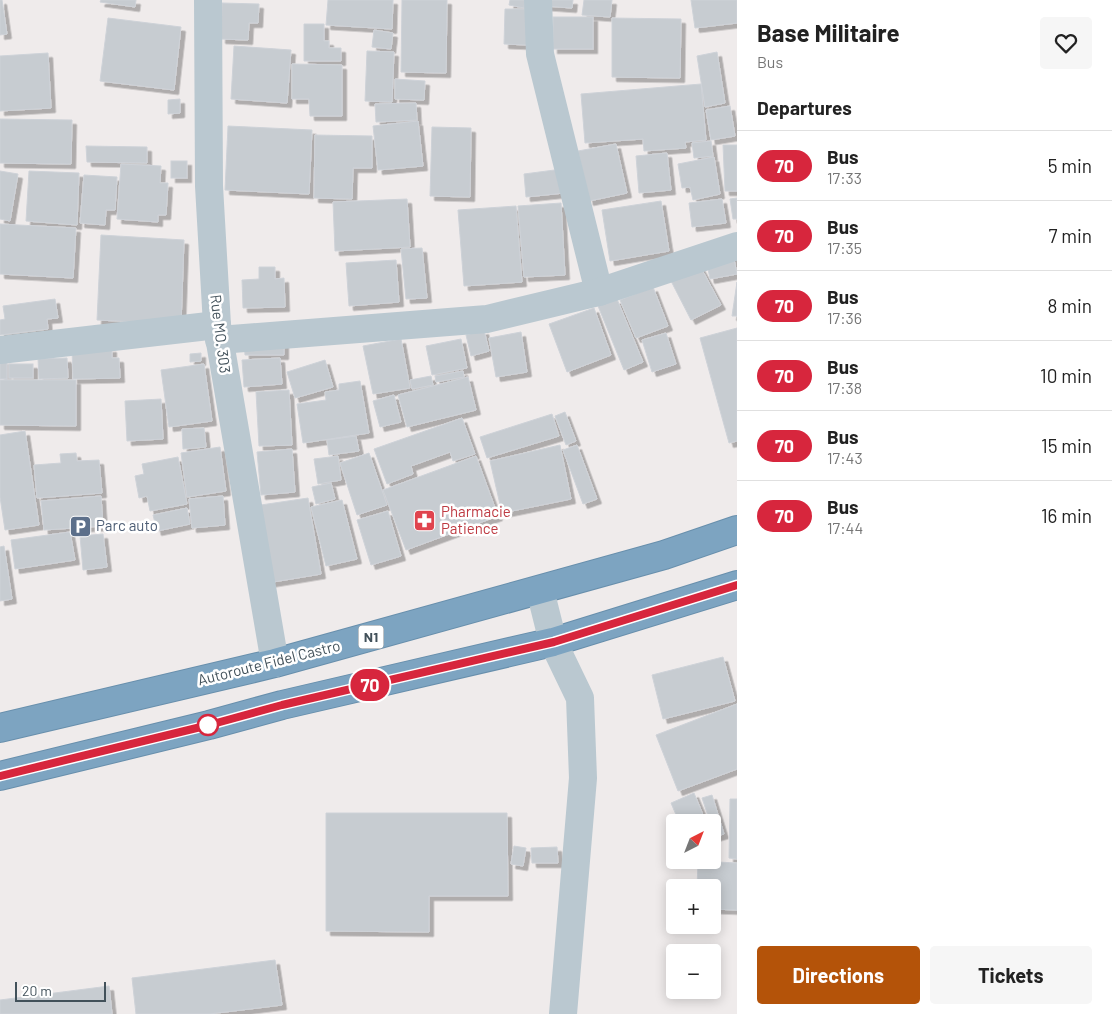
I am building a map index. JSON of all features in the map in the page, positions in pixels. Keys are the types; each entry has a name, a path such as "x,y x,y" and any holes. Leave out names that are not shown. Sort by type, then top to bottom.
{"highway":[{"name":"Autoroute Fidel Castro","path":"0,728 275,663 664,555 737,530"},
{"path":"0,776 209,725 282,705 554,642 737,585"}],"street":[{"name":"Rue MO. 303","path":"208,0 209,186 218,333 275,663"},
{"path":"538,0 540,54 599,292"},
{"path":"0,350 218,333 488,319 599,292 737,246"},
{"path":"540,590 554,642 580,698 583,778 564,1014"}],"building":[{"path":"0,0 2,0 7,34 0,35"},
{"path":"101,0 136,0 135,7 100,2"},
{"path":"328,0 393,0 392,29 326,25"},
{"path":"402,0 447,0 446,73 401,72"},
{"path":"510,0 525,0 524,8 509,5"},
{"path":"546,0 573,0 572,8 545,6"},
{"path":"584,0 612,0 610,17 582,15"},
{"path":"691,0 737,0 737,23 695,28"},
{"path":"222,3 259,4 258,23 249,23 248,40 221,39"},
{"path":"505,9 529,9 528,45 504,44"},
{"path":"553,17 593,17 593,49 553,49"},
{"path":"108,18 181,27 174,90 100,81"},
{"path":"612,18 681,19 680,78 612,77"},
{"path":"304,24 324,24 324,41 329,41 329,48 341,48 341,61 304,61"},
{"path":"374,30 393,33 391,49 372,47"},
{"path":"234,46 291,50 287,103 231,99"},
{"path":"367,51 394,52 392,102 365,101"},
{"path":"717,52 725,103 705,107 697,56"},
{"path":"48,53 51,108 0,111 0,56"},
{"path":"292,64 342,65 342,116 310,116 309,99 292,99"},
{"path":"395,79 425,81 424,100 395,99"},
{"path":"701,84 706,140 685,142 686,148 644,151 643,139 585,143 581,94"},
{"path":"180,99 180,113 168,114 168,100"},
{"path":"416,103 417,120 376,122 375,104"},
{"path":"730,106 735,136 711,140 706,110"},
{"path":"0,119 72,120 71,164 0,163"},
{"path":"418,121 423,166 378,170 373,126"},
{"path":"228,126 312,130 309,194 225,190"},
{"path":"432,127 471,128 470,197 430,196"},
{"path":"315,135 372,136 372,168 353,168 352,199 314,198"},
{"path":"711,141 713,156 694,158 692,143"},
{"path":"616,144 627,193 589,201 578,151"},
{"path":"723,145 737,145 737,191 725,191"},
{"path":"86,146 147,147 147,163 87,162"},
{"path":"667,153 671,190 639,193 636,156"},
{"path":"714,157 720,194 693,200 690,187 682,188 678,164"},
{"path":"171,161 187,161 187,178 171,178"},
{"path":"121,164 161,166 160,183 168,183 166,215 158,215 158,222 117,219"},
{"path":"562,169 564,193 526,197 524,174"},
{"path":"0,171 18,174 10,221 0,219"},
{"path":"29,171 79,173 77,225 26,221"},
{"path":"84,175 117,177 115,210 106,210 105,225 80,223"},
{"path":"737,198 737,219 733,219 730,199"},
{"path":"407,199 410,247 335,251 333,202"},
{"path":"722,199 726,223 692,227 689,203"},
{"path":"661,201 669,251 610,261 602,210"},
{"path":"561,203 565,275 524,277 518,206"},
{"path":"516,206 522,282 464,286 458,210"},
{"path":"0,224 76,228 73,278 0,274"},
{"path":"101,235 184,240 181,324 97,320"},
{"path":"731,244 737,274 710,279 704,249"},
{"path":"422,248 427,298 406,299 401,249"},
{"path":"396,260 399,302 349,306 346,263"},
{"path":"700,266 721,305 691,320 671,281"},
{"path":"259,267 275,267 275,279 284,278 285,307 243,308 242,280 259,279"},
{"path":"737,282 737,316 732,316"},
{"path":"653,287 668,326 636,338 620,300"},
{"path":"55,299 58,318 47,319 48,329 0,335 0,320 5,319 3,306"},
{"path":"617,299 643,362 624,370 598,306"},
{"path":"594,308 611,355 567,372 549,324"},
{"path":"737,328 737,441 729,443 700,338"},
{"path":"484,330 489,351 471,356 466,335"},
{"path":"521,332 527,372 496,377 489,338"},
{"path":"666,333 676,364 652,372 642,340"},
{"path":"401,339 410,388 373,394 363,346"},
{"path":"461,339 467,368 432,375 426,346"},
{"path":"244,341 284,341 284,355 245,355"},
{"path":"112,348 112,358 119,358 120,378 73,379 72,349"},
{"path":"201,353 201,361 190,362 190,354"},
{"path":"67,358 68,378 39,379 38,359"},
{"path":"280,358 282,384 244,387 242,360"},
{"path":"0,360 7,360 7,379 0,379"},
{"path":"325,360 333,387 295,398 287,372"},
{"path":"9,364 33,364 33,378 9,378"},
{"path":"204,364 212,421 169,427 161,370"},
{"path":"463,371 464,377 436,382 435,376"},
{"path":"431,376 433,385 412,389 410,380"},
{"path":"468,377 476,410 407,427 398,395"},
{"path":"0,380 76,380 76,426 0,425"},
{"path":"360,381 369,433 303,443 297,404 326,400 325,392 339,390 339,384"},
{"path":"289,390 292,445 259,446 256,392"},
{"path":"394,395 401,422 380,427 373,401"},
{"path":"161,399 163,439 127,441 125,401"},
{"path":"565,412 576,441 566,445 555,416"},
{"path":"552,414 559,436 487,458 480,437"},
{"path":"462,418 475,454 453,461 450,452 411,466 413,474 387,484 374,449"},
{"path":"204,428 206,447 183,449 182,429"},
{"path":"25,431 39,525 5,530 0,497 0,435"},
{"path":"356,436 359,451 329,455 327,440"},
{"path":"560,445 571,499 502,513 490,461"},
{"path":"577,445 597,499 583,504 563,450"},
{"path":"220,447 226,491 187,497 181,453"},
{"path":"292,449 295,492 261,495 257,452"},
{"path":"76,453 77,461 99,460 102,493 37,498 34,465 61,463 60,454"},
{"path":"369,453 387,505 357,515 340,463"},
{"path":"338,456 341,480 318,484 314,459"},
{"path":"476,456 498,516 406,550 383,490"},
{"path":"178,457 187,504 150,511 147,496 139,498 135,476 144,474 142,464"},
{"path":"331,483 335,499 316,504 312,487"},
{"path":"101,496 103,526 44,530 41,501"},
{"path":"223,496 225,525 192,528 189,499"},
{"path":"308,498 321,574 267,583 254,506"},
{"path":"342,500 357,559 326,566 311,507"},
{"path":"187,508 190,524 157,531 153,515"},
{"path":"388,511 401,556 371,565 357,520"},
{"path":"70,532 75,560 15,569 11,540"},
{"path":"103,534 107,567 83,570 80,536"},
{"path":"4,546 12,599 0,601 0,547"},
{"path":"723,657 735,701 663,719 652,675"},
{"path":"737,704 737,769 678,791 656,735"},
{"path":"694,793 703,814 676,814 671,803"},
{"path":"712,795 718,814 707,814 702,798"},
{"path":"730,799 737,799 737,859 729,858"},
{"path":"326,813 507,813 508,896 429,896 429,932 326,931"},
{"path":"721,824 724,834 721,835"},
{"path":"514,846 526,848 523,866 511,864"},
{"path":"557,847 558,863 532,863 531,848"},
{"path":"721,862 737,863 737,910 721,909 721,879 697,879 698,869 721,869"},
{"path":"275,960 282,1005 209,1014 136,1014 132,978"},
{"path":"109,986 112,1014 0,1014 0,1000"}],"bus line":[{"name":"70","path":"0,776 209,725 282,705 554,642 737,585"}],"place":[{"name":"Pharmacie Patience","path":"425,521"},
{"name":"Parc auto","path":"80,526"}]}
